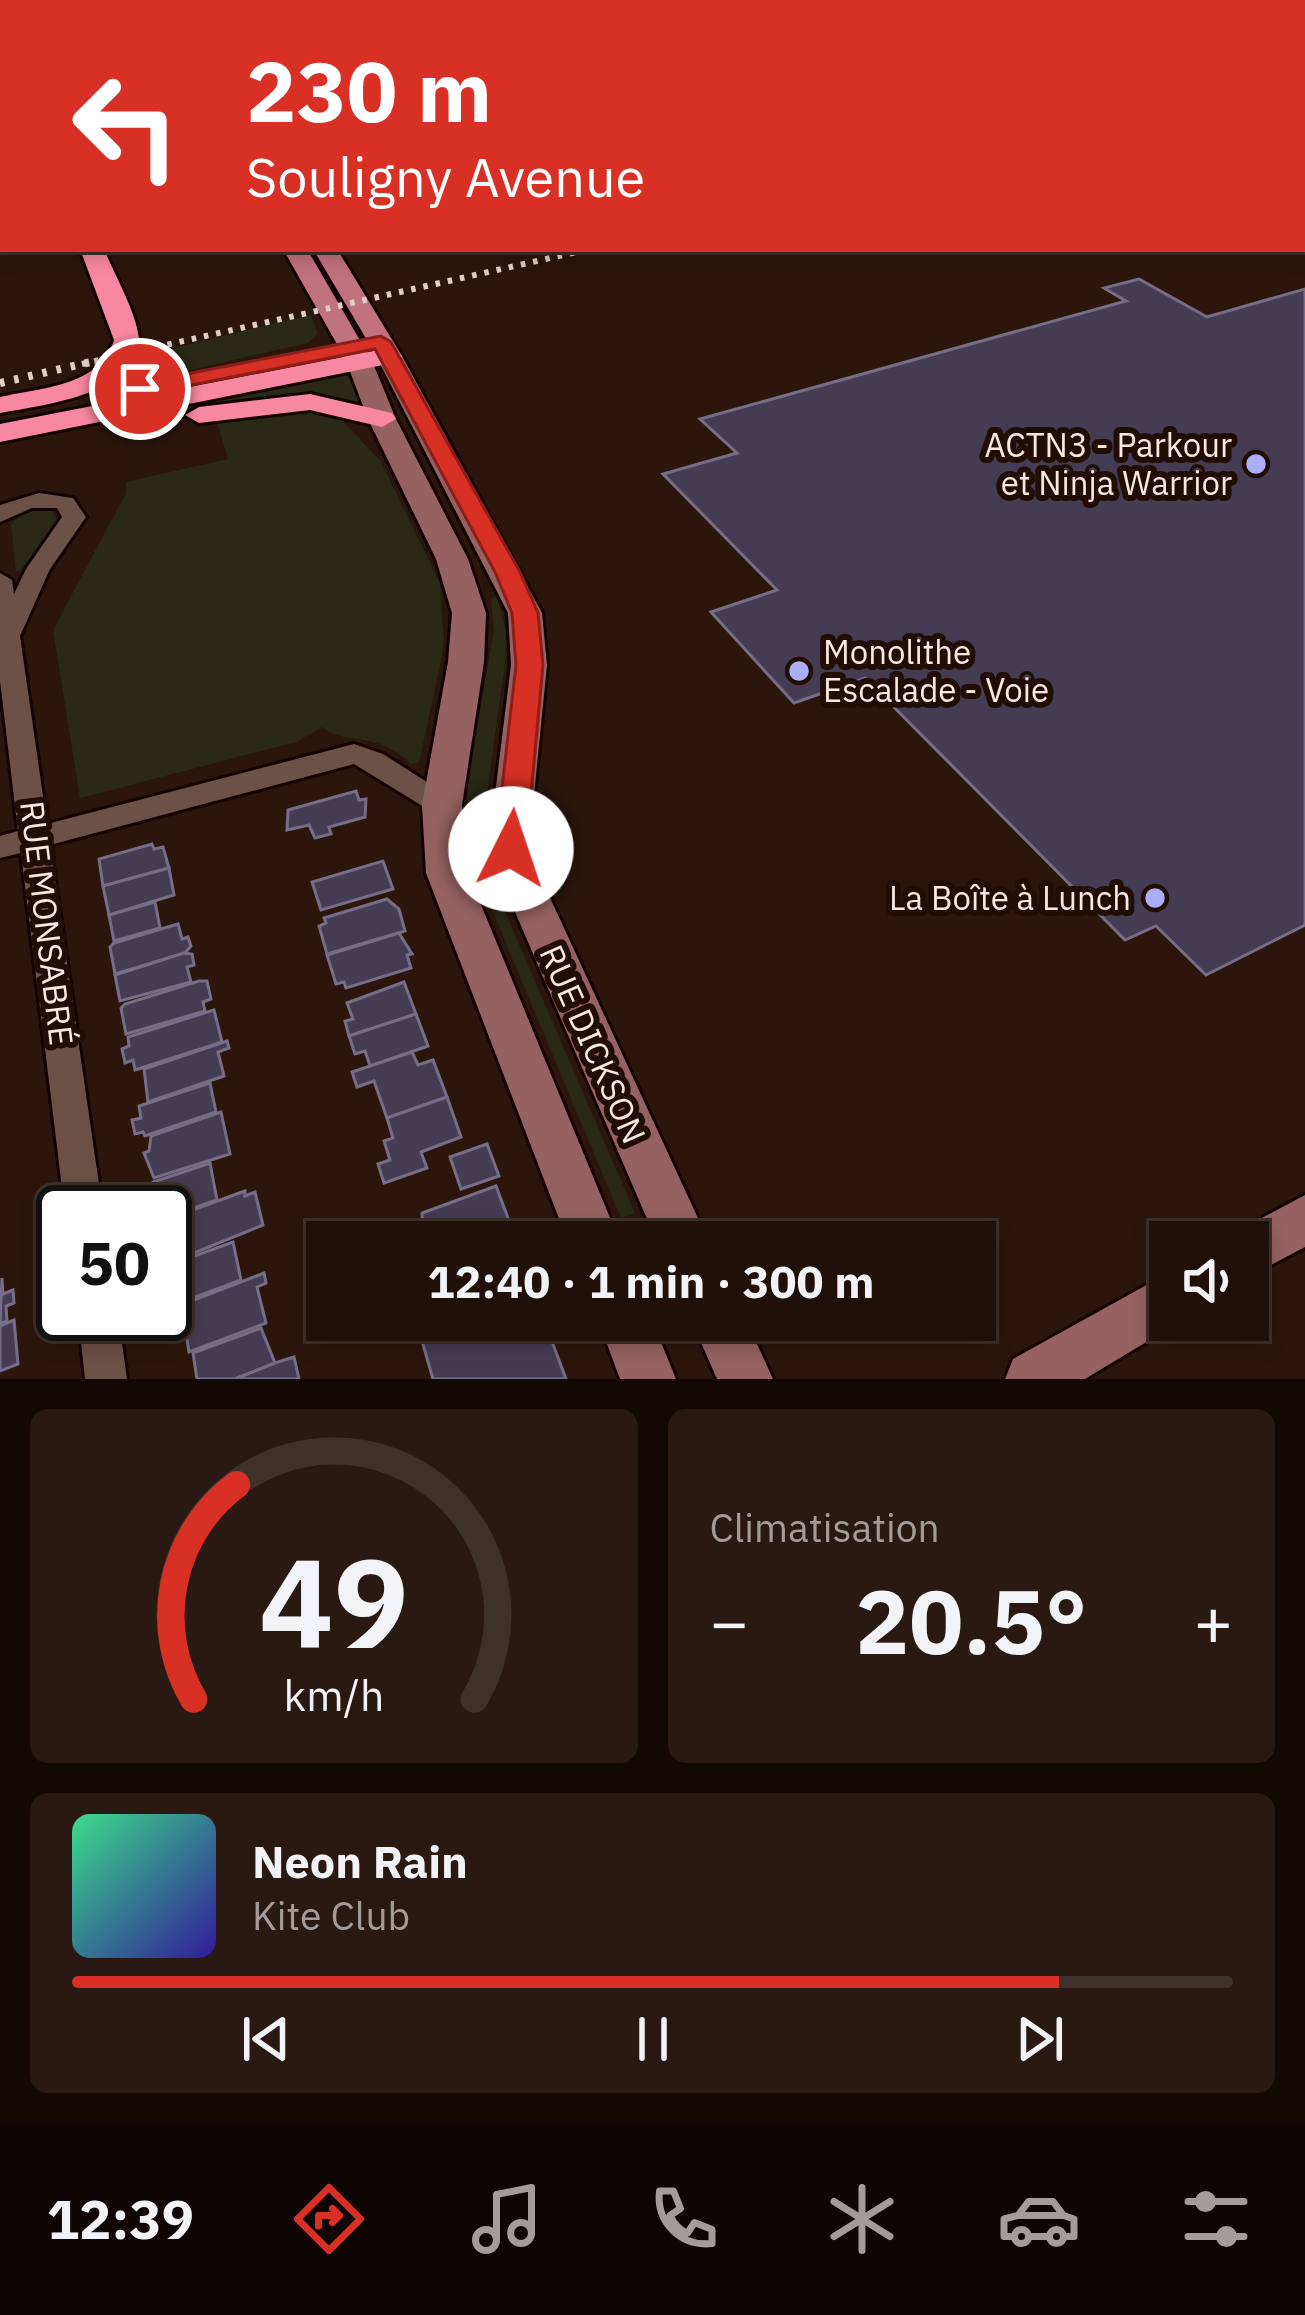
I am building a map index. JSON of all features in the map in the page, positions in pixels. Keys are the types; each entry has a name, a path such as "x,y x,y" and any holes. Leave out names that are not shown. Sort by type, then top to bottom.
{"highway":[{"path":"0,405 87,383 112,370 125,355 127,340 93,252"},
{"path":"0,417 370,352"},
{"path":"0,433 370,352"},
{"path":"0,445 297,403 332,405 382,419"}],"main road":[{"name":"RUE DICKSON","path":"297,252 370,352 525,613 529,665 510,835 514,863 674,1221"},
{"name":"RUE DICKSON","path":"326,252 370,352 382,419 452,560 469,614 466,662 442,805 444,855 452,890 586,1221"},
{"path":"1269,1240 1305,1219"},
{"path":"1033,1379 1149,1310"},
{"path":"634,1341 649,1379"},
{"path":"728,1341 745,1379"}],"street":[{"path":"0,515 26,502 54,500 65,502 74,517 38,569 9,634"},
{"name":"RUE MONSABRÉ","path":"0,580 81,1185"},
{"path":"0,847 354,754 374,758 394,777 442,805"},
{"path":"101,1341 106,1379"}],"shaded area":[{"path":"311,315 318,334 308,343 111,388 104,384 152,353"},
{"path":"343,374 351,378 363,403 311,396 137,416 136,411"},
{"path":"308,408 342,420 381,462 440,583 444,646 419,763 411,764 385,746 322,727 296,742 80,798 53,630 126,493 126,482 228,459 216,418"},
{"path":"50,508 58,520 24,570 16,571 11,525 22,513"},
{"path":"497,597 506,631 506,656 482,829 487,870 635,1213 621,1218 469,855 467,783 494,631 491,598"}],"building":[{"path":"1139,279 1207,317 1305,289 1305,925 1206,975 1156,926 1125,940 865,678 794,703 711,612 777,590 663,474 737,453 700,419 1126,301 1104,288"},
{"path":"356,791 359,800 366,799 365,817 329,827 331,834 315,838 309,825 287,830 288,810"},
{"path":"152,844 154,849 163,847 169,868 103,886 99,859"},
{"path":"383,861 393,889 321,910 312,882"},
{"path":"169,868 174,895 109,915 103,886"},
{"path":"387,899 399,909 405,931 327,954 319,926 326,923 324,918"},
{"path":"155,902 160,928 114,941 109,915"},
{"path":"178,924 182,939 188,937 191,946 185,953 115,974 110,947 114,943"},
{"path":"399,933 412,954 407,955 411,968 346,988 344,982 336,984 327,955"},
{"path":"192,954 194,965 187,967 191,982 120,1001 115,975"},
{"path":"207,981 211,999 203,1002 205,1011 126,1034 121,1008 125,1004"},
{"path":"404,982 416,1014 349,1036 345,1021 353,1019 347,1003"},
{"path":"214,1010 222,1042 135,1070 133,1060 125,1063 122,1049 129,1046 128,1037"},
{"path":"416,1014 428,1046 370,1066 365,1051 355,1054 349,1036"},
{"path":"227,1041 229,1048 218,1052 224,1076 148,1102 144,1069"},
{"path":"412,1052 418,1065 433,1060 447,1097 387,1118 374,1081 357,1087 352,1072"},
{"path":"210,1083 216,1112 145,1136 135,1134 132,1120 141,1118 139,1106"},
{"path":"447,1097 461,1137 421,1152 427,1168 384,1183 378,1164 390,1160 384,1141 393,1138 387,1118"},
{"path":"221,1112 230,1154 154,1178 144,1153 149,1151 151,1136"},
{"path":"487,1144 499,1176 461,1189 450,1157"},
{"path":"210,1163 217,1200 192,1209 192,1185 153,1182"},
{"path":"496,1186 509,1221 422,1221 422,1213"},
{"path":"245,1191 245,1196 255,1192 263,1225 192,1254 192,1210"},
{"path":"233,1242 241,1280 192,1298 192,1257"},
{"path":"264,1273 266,1283 257,1287 266,1323 189,1352 192,1301"},
{"path":"2,1278 3,1294 13,1290 14,1303 6,1306 7,1321 0,1324"},
{"path":"14,1320 18,1364 0,1371 0,1326"},
{"path":"261,1328 275,1363 235,1379 197,1379 193,1353"},
{"path":"422,1341 552,1341 566,1379 433,1379"},
{"path":"294,1357 299,1379 235,1379 275,1363"}],"railway":[{"path":"84,364 577,252"},
{"path":"84,364 95,361"},
{"path":"0,383 84,364"}],"place":[{"name":"ACTN3 - Parkour et Ninja Warrior","path":"1256,464"},
{"name":"Monolithe Escalade - Voie","path":"799,671"},
{"name":"La Boîte à Lunch","path":"1155,898"}],"route":[{"path":"140,389 381,342 525,613 529,665 511,849"}]}
